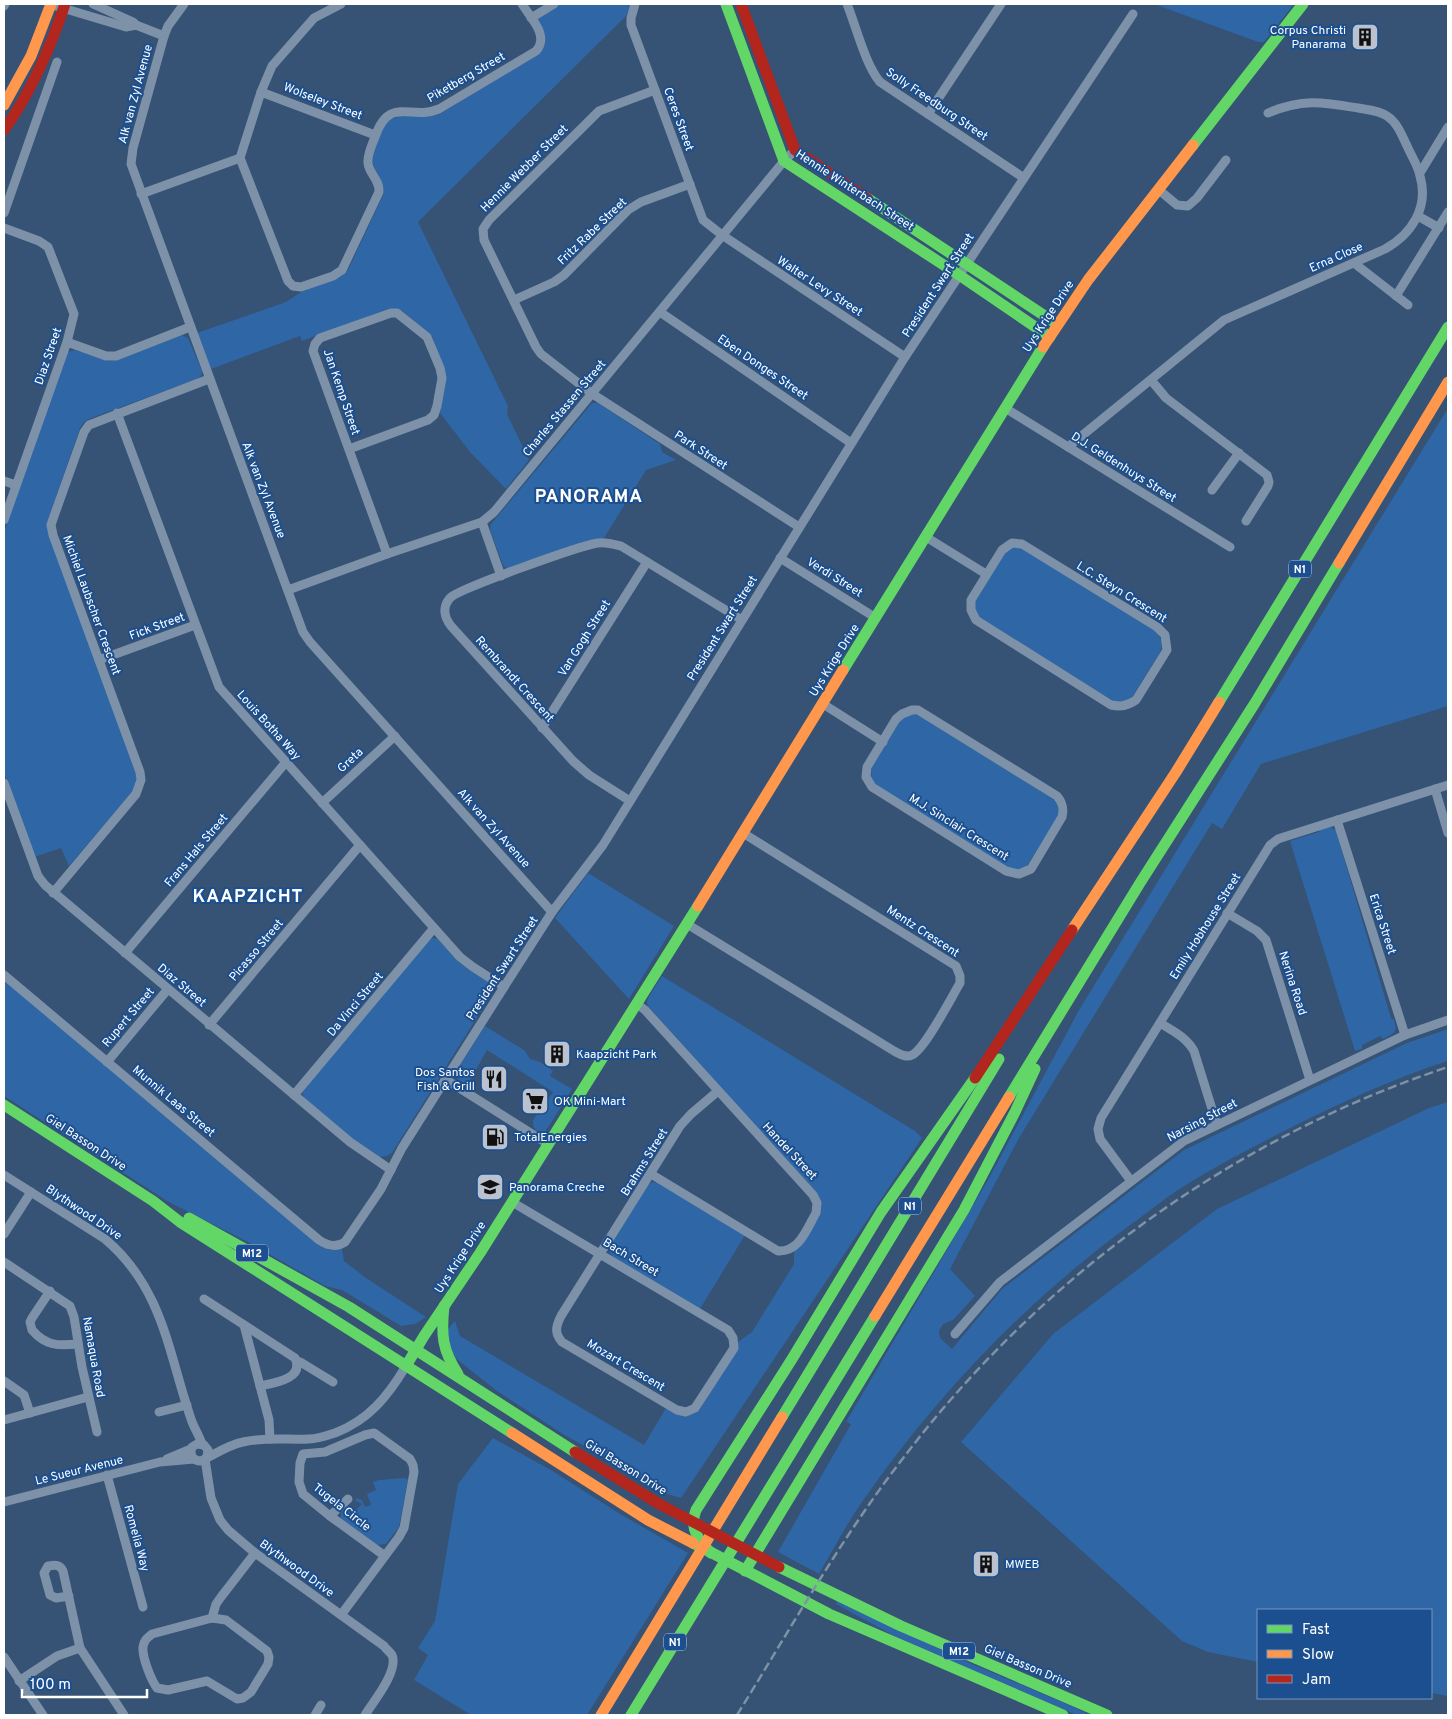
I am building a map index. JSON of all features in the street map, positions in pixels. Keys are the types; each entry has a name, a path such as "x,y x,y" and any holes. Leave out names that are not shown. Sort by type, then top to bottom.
{"main road":[{"path":"4,105 25,69 51,4"},
{"name":"Hennie Winterbach Street","path":"726,4 784,161 1050,336"},
{"name":"Hennie Winterbach Street","path":"741,4 795,150 1057,324"},
{"name":"Uys Krige Drive","path":"406,1366 687,924 1057,324 1078,293 1303,4"},
{"path":"4,130 36,79 65,6"},
{"name":"N1","path":"601,1715 1150,810 1176,772 1448,327"},
{"name":"N1","path":"631,1715 1140,883 1255,703 1448,382"},
{"path":"697,1543 692,1521 696,1510 776,1384 881,1212 957,1105 1150,810"},
{"path":"750,1573 755,1555 964,1210 1015,1112 1070,998"},
{"name":"Giel Basson Drive","path":"4,1105 153,1201 180,1222 635,1512 697,1543"},
{"name":"Giel Basson Drive","path":"153,1201 179,1213 349,1307 652,1500 704,1528 901,1626 1108,1715"},
{"path":"444,1306 443,1348 461,1379"},
{"name":"M12","path":"697,1543 711,1553 828,1614 1063,1715"}],"street":[{"path":"51,4 65,6 126,27 136,25"},
{"path":"93,4 164,36"},
{"name":"Alk van Zyl Avenue","path":"184,4 168,26 164,36 131,156 133,172 303,632 552,912"},
{"path":"141,194 240,158 261,92 274,62 314,18 341,4"},
{"name":"Piketberg Street","path":"240,158 286,278 290,284 301,287 333,276 345,267 379,192 378,183 368,161 380,122 387,115 431,112 439,109 536,51 540,44 541,36 522,4"},
{"path":"531,18 554,4"},
{"name":"Ceres Street","path":"635,4 631,25 703,220 722,235"},
{"name":"Solly Freedburg Street","path":"847,4 875,76 884,85 1024,178"},
{"path":"928,114 1001,4"},
{"name":"President Swart Street","path":"328,1245 337,1246 349,1239 381,1189 402,1148 552,912 603,845 905,357 1133,14"},
{"path":"4,213 57,62"},
{"name":"Hennie Webber Street","path":"591,393 541,354 536,347 484,240 485,224 599,111 655,90"},
{"name":"Wolseley Street","path":"261,92 375,135"},
{"name":"Erna Close","path":"1068,447 1224,320 1385,249 1402,239 1418,216 1422,196 1420,173 1398,128 1384,114 1371,109 1316,102 1302,102 1268,113"},
{"path":"1420,173 1448,127"},
{"name":"Charles Stassen Street","path":"288,590 482,522 494,512 722,235 795,150"},
{"path":"1158,190 1177,205 1188,206 1197,198 1226,160"},
{"name":"Fritz Rabe Street","path":"514,300 554,282 564,275 635,205 690,184"},
{"path":"1396,296 1448,212"},
{"path":"1418,216 1439,228"},
{"name":"Diaz Street","path":"4,228 39,241 50,251 74,314 67,342 4,520"},
{"name":"Walter Levy Street","path":"722,235 905,357"},
{"path":"1354,262 1408,304"},
{"name":"Eben Donges Street","path":"660,312 851,443"},
{"name":"Jan Kemp Street","path":"349,449 428,420 436,411 442,373 430,341 397,313 390,313 320,338 315,344 313,351 387,554"},
{"path":"67,342 106,356 116,356 190,328"},
{"name":"Michiel Laubscher Crescent","path":"52,893 136,794 141,780 140,772 53,535 51,525 86,428 92,422 209,379"},
{"path":"1151,380 1166,398 1267,475 1269,482 1246,521"},
{"name":"Park Street","path":"591,393 799,527"},
{"name":"D.J. Geldenhuys Street","path":"1005,408 1230,547"},
{"name":"Louis Botha Way","path":"117,413 219,687 465,961 504,987"},
{"path":"1212,490 1238,453"},
{"path":"4,481 16,485"},
{"path":"482,522 501,576"},
{"path":"926,536 986,574"},
{"name":"Rembrandt Crescent","path":"630,800 573,761 451,626 445,615 445,607 451,597 501,576 598,543 607,542 621,546 742,620"},
{"name":"L.C. Steyn Crescent","path":"1017,543 1022,544 1157,627 1165,635 1167,650 1136,700 1120,707 1111,705 976,620 971,610 971,600 986,574 1006,546 1017,543"},
{"name":"Verdi Street","path":"780,558 876,618"},
{"name":"Van Gogh Street","path":"542,728 647,562"},
{"name":"Fick Street","path":"99,660 195,625"},
{"path":"823,704 883,742"},
{"name":"M.J. Sinclair Crescent","path":"918,710 1057,796 1062,806 1062,817 1030,869 1020,874 1006,871 876,791 868,782 866,772 867,767 883,742 896,719 902,714 918,710"},
{"name":"Greta","path":"322,803 395,736"},
{"name":"Frans Hals Street","path":"125,953 286,762"},
{"name":"Diaz Street","path":"4,783 6,796 38,876 52,893 350,1142 390,1170"},
{"name":"Emily Hobhouse Street","path":"1131,1181 1104,1147 1100,1139 1098,1130 1101,1118 1270,845 1278,839 1448,785"},
{"path":"1435,789 1448,833"},
{"name":"Erica Street","path":"1336,820 1405,1035"},
{"name":"Mentz Crescent","path":"687,924 894,1052 908,1056 921,1049 960,983 960,976 956,966 743,833"},
{"name":"Picasso Street","path":"209,1024 360,845"},
{"name":"Nerina Road","path":"1227,913 1257,931 1266,940 1310,1080"},
{"name":"Da Vinci Street","path":"294,1095 434,928"},
{"name":"Munnik Laas Street","path":"4,975 305,1228 328,1245"},
{"name":"Rupert Street","path":"108,1062 168,989"},
{"name":"Handel Street","path":"637,1004 645,1010 816,1200 816,1212 796,1246 785,1251 778,1251 651,1174"},
{"name":"Narsing Street","path":"955,1334 1000,1282 1184,1141 1405,1035 1448,1020"},
{"path":"1160,1023 1185,1038 1194,1051 1217,1125"},
{"path":"445,1079 548,1144"},
{"name":"Brahms Street","path":"600,1254 685,1120 718,1091"},
{"name":"Blythwood Drive","path":"4,1174 105,1239 120,1251 132,1266 157,1311 191,1421 203,1444"},
{"path":"4,1234 31,1192"},
{"name":"Bach Street","path":"512,1202 728,1330 733,1338"},
{"name":"Mozart Crescent","path":"600,1254 557,1325 556,1331 562,1342 677,1410 686,1412 696,1408 704,1396 734,1348 733,1338"},
{"name":"Namaqua Road","path":"4,1262 70,1306 74,1317 88,1397 97,1432"},
{"path":"50,1291 30,1322 32,1330 53,1345 78,1344"},
{"path":"204,1299 297,1361 333,1382"},
{"path":"244,1325 269,1420 270,1438"},
{"path":"260,1386 290,1378 296,1370 297,1361"},
{"name":"Le Sueur Avenue","path":"4,1502 160,1462 201,1459 230,1446 245,1442 270,1438 319,1438 356,1423 382,1401 406,1366"},
{"path":"4,1382 24,1395 30,1413"},
{"path":"4,1420 88,1397"},
{"path":"159,1412 187,1405"},
{"name":"Blythwood Drive","path":"191,1421 191,1448"},
{"name":"Tugela Circle","path":"341,1615 399,1538 404,1528 414,1472 413,1465 410,1459 374,1433 326,1452 307,1453 300,1458 299,1482 303,1494 385,1556"},
{"path":"197,1444 203,1444 208,1450 201,1459 191,1454 191,1448 197,1444"},
{"name":"Le Sueur Avenue","path":"203,1444 230,1446"},
{"name":"Le Sueur Avenue","path":"160,1462 191,1448"},
{"name":"Blythwood Drive","path":"201,1459 210,1498 220,1520 234,1536 384,1646 392,1656 393,1666 389,1677 365,1715"},
{"name":"Romelia Way","path":"108,1475 143,1608"},
{"path":"330,1516 348,1499"},
{"path":"212,1618 216,1604 255,1553"},
{"path":"69,1596 80,1648 124,1715"},
{"path":"212,1618 226,1620 267,1651 269,1657 268,1664 251,1692 238,1699 207,1681 168,1690 158,1688 151,1678 143,1650 146,1639 152,1634 212,1618"},
{"path":"19,1680 57,1656 80,1648"},
{"path":"4,1657 43,1715"},
{"path":"314,1715 321,1705"}],"shaded area":[{"path":"560,4 631,4 626,16 418,222 508,406 507,414 529,460 506,489 470,452 440,413 446,377 432,336 401,310 388,309 302,341 300,336 211,369 197,333 286,302 301,292 339,278 348,270 384,193 384,188 372,160 384,125 394,118 440,114 538,54 544,46 545,37 537,20"},
{"path":"1154,4 1294,4 1264,42 1258,42"},
{"path":"182,335 188,338 202,371 201,376 84,422 80,428 47,523 137,776 132,792 69,866 61,848 34,857 4,773 4,532 67,352 75,350 110,361"},
{"path":"592,403 598,403 660,444 662,452 676,460 646,470 604,538 507,569 503,565 490,530 491,524"},
{"path":"1448,408 1448,706 1261,764 1222,829 1212,823 1019,1138 950,1269 975,1296 953,1320 943,1324 939,1331 940,1338 952,1349 1002,1289 1184,1150 1407,1043 1448,1029 1448,1061 1410,1074 1335,1106 1222,1164 1168,1197 1059,1281 988,1349 922,1423 891,1462 862,1502 819,1574 778,1552 851,1424 846,1422 988,1180 1079,1010"},
{"path":"1014,547 1021,547 1156,631 1162,646 1160,652 1131,699 1123,703 1113,701 979,617 975,610 975,602 1005,552"},
{"path":"912,714 920,716 1054,800 1058,807 1058,817 1027,866 1020,870 1009,869 875,784 871,778 872,767 900,721"},
{"path":"1331,827 1336,831 1391,1018 1395,1024 1395,1030 1392,1034 1383,1039 1380,1036 1362,1045 1362,1049 1355,1051 1290,841 1319,832 1320,829"},
{"path":"588,873 674,926 629,999 555,918"},
{"path":"432,938 438,939 460,963 490,983 493,986 493,992 392,1153 380,1157 352,1138 305,1099 302,1094 304,1089"},
{"path":"662,976 915,1131 922,1138 681,1498 664,1493 566,1436 497,1391 454,1357 448,1347 448,1329 455,1321 460,1336 644,1445 666,1408 675,1413 683,1414 700,1409 737,1349 738,1342 752,1332 794,1264 794,1252 818,1215 815,1192 648,1006 648,998"},
{"path":"4,980 318,1245 329,1250 342,1249 344,1261 366,1278 426,1317 415,1324 401,1326 342,1290 325,1286 248,1242 167,1201 4,1096"},
{"path":"485,1026 524,1050 530,1059 540,1062 553,1071 550,1076 572,1089 546,1131 540,1132 536,1130 533,1126 533,1120 553,1092 487,1050 469,1082 462,1083 457,1078 457,1070"},
{"path":"1448,1102 1448,1696 1432,1693 1432,1609 1257,1609 1257,1662 1208,1652 1182,1641 961,1442 1053,1334 1217,1209 1429,1108"},
{"path":"652,1182 657,1183 745,1235 700,1309 613,1257 609,1252 609,1246 648,1185"},
{"path":"493,1438 551,1470 620,1514 688,1553 587,1715 471,1715 414,1680 428,1655 418,1648 435,1621 458,1484"},
{"path":"408,1479 399,1527 386,1544 377,1545 341,1519 341,1513 344,1509 348,1507 356,1510 362,1504 356,1501 356,1498 362,1500 365,1507 371,1505 367,1494 376,1490 373,1482"},
{"path":"837,1601 972,1664 1089,1715 1077,1715 951,1662 896,1637 836,1604"}],"railway":[{"path":"737,1715 817,1584 881,1488 958,1391 1017,1330 1080,1273 1147,1221 1218,1174 1292,1133 1369,1097 1448,1067"}],"traffic: fast":[{"path":"726,4 784,161 1050,337"},
{"path":"1193,145 1303,4"},
{"path":"867,198 1057,324"},
{"path":"1219,702 1448,327"},
{"path":"843,670 1043,347"},
{"path":"1009,1097 1140,883 1255,703 1339,563"},
{"path":"406,1366 480,1253 698,906"},
{"path":"782,1417 999,1059"},
{"path":"745,1571 964,1210 1035,1069"},
{"path":"711,1553 702,1543 694,1528 696,1510 792,1359 881,1212 975,1078"},
{"path":"4,1105 153,1201 180,1222 512,1433"},
{"path":"189,1218 349,1307 575,1452"},
{"path":"444,1306 444,1342 458,1374"},
{"path":"631,1715 875,1316"},
{"path":"693,1543 829,1614 1063,1715"},
{"path":"779,1567 901,1626 1107,1715"}],"traffic: slow":[{"path":"4,105 31,56 51,4"},
{"path":"1043,347 1088,280 1193,145"},
{"path":"1339,563 1448,382"},
{"path":"698,906 843,670"},
{"path":"1072,930 1176,772 1219,702"},
{"path":"875,1316 1009,1097"},
{"path":"601,1715 782,1417"},
{"path":"512,1433 648,1520 693,1543"}],"traffic: jam":[{"path":"4,130 23,100 39,69 65,4"},
{"path":"741,4 795,150 867,198"},
{"path":"975,1078 1072,930"},
{"path":"575,1452 659,1504 779,1567"}],"place":[{"name":"Corpus Christi Panarama","path":"1365,37"},
{"name":"Kaapzicht Park","path":"557,1054"},
{"name":"Dos Santos Fish & Grill","path":"494,1079"},
{"name":"OK Mini-Mart","path":"535,1101"},
{"name":"TotalEnergies","path":"495,1137"},
{"name":"Panorama Creche","path":"490,1187"},
{"name":"MWEB","path":"986,1564"}],"district":[{"name":"PANORAMA","path":"589,496"},
{"name":"KAAPZICHT","path":"248,896"}]}
